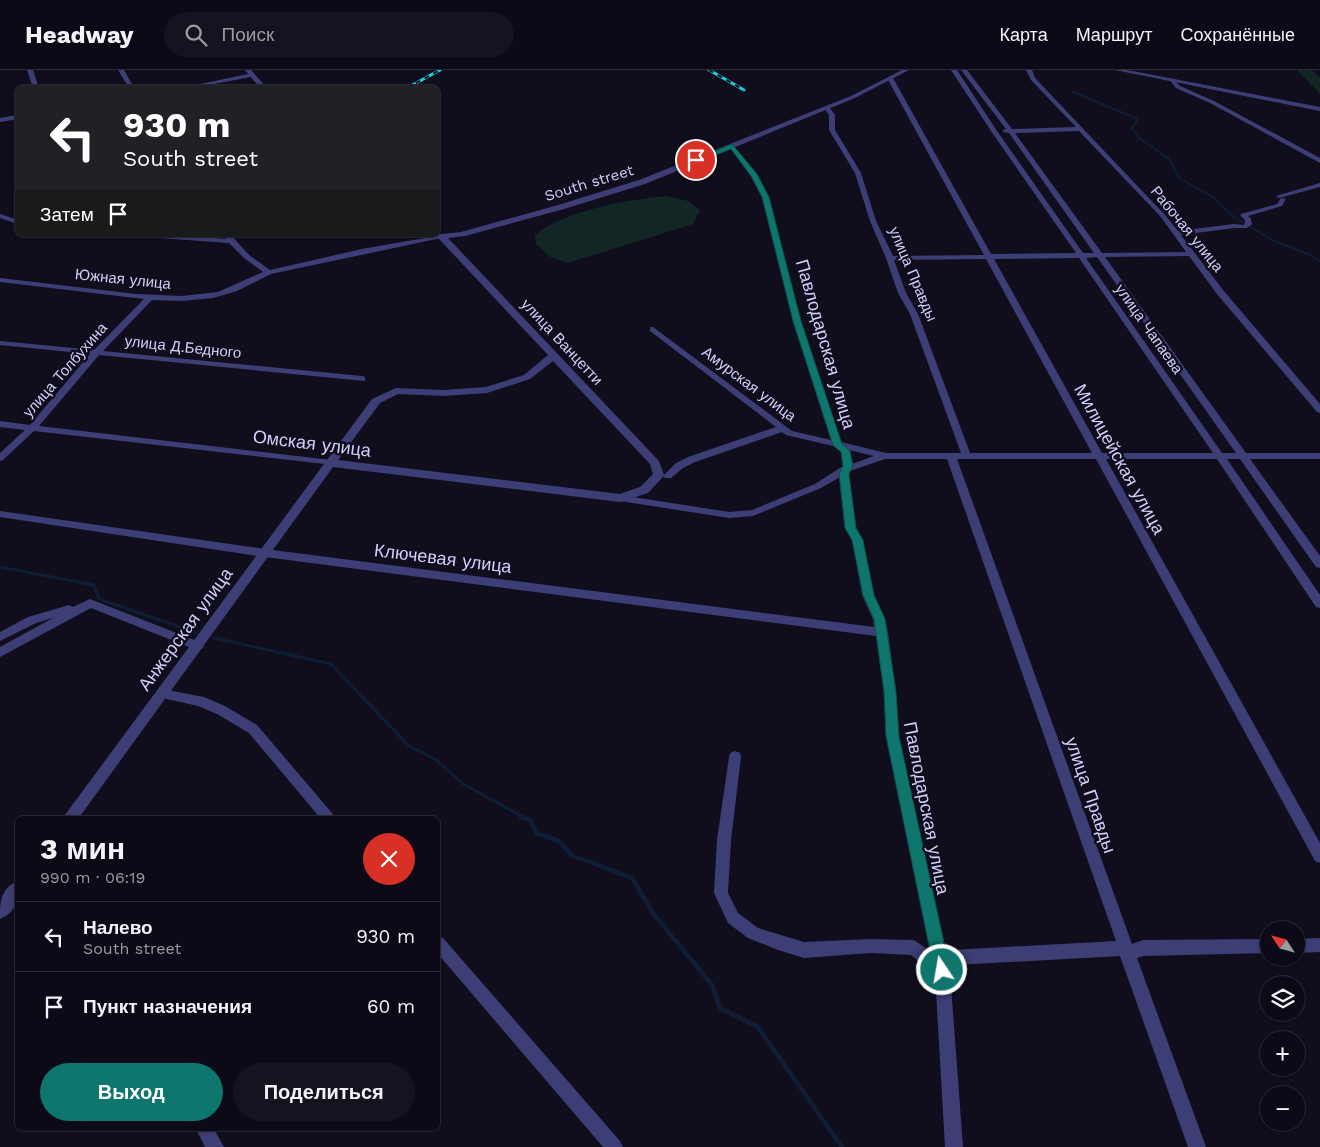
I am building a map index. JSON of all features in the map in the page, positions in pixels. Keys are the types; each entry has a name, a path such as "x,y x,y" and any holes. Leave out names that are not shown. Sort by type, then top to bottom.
{"street":[{"path":"30,70 35,85"},
{"path":"121,70 130,85"},
{"name":"South street","path":"440,236 462,234 561,207 642,182 853,97 888,74 906,70"},
{"name":"улица Чапаева","path":"954,70 1320,604"},
{"name":"улица Чапаева","path":"964,70 1010,131 1320,564"},
{"name":"Рабочая улица","path":"1029,70 1034,79 1163,216 1189,254 1320,410"},
{"path":"1118,70 1320,109"},
{"path":"196,85 250,72 261,85"},
{"name":"Милицейская улица","path":"888,74 1320,856"},
{"path":"1172,80 1178,87 1212,102 1320,161"},
{"name":"улица Правды","path":"827,108 832,115 832,130 858,173 873,221 890,258 902,294 914,314 936,380 966,456"},
{"path":"0,120 15,118"},
{"path":"994,131 1080,129"},
{"name":"Павлодарская улица","path":"732,146 750,168 765,197 797,321 837,445 845,451 848,466 844,474 851,528 858,540 868,595 880,619 890,692 892,736 942,970 954,1147"},
{"path":"1176,233 1234,226 1245,227 1249,224 1248,219 1243,215 1280,205 1281,198 1320,185"},
{"path":"2,217 15,221"},
{"path":"201,237 229,238 255,264 269,272"},
{"name":"South street","path":"282,270 434,237"},
{"name":"улица Ванцетти","path":"440,237 655,463 657,469"},
{"path":"890,258 1189,254"},
{"name":"Южная улица","path":"0,280 46,284 149,298 182,298 213,296 236,289 269,272 282,270"},
{"name":"улица Толбухина","path":"0,458 32,428 97,352 149,298"},
{"name":"Амурская улица","path":"653,329 789,433 886,456"},
{"name":"улица Д.Бедного","path":"0,343 362,379"},
{"name":"Анжерская улица","path":"71,816 198,646 376,401 396,390 444,392 487,390 527,377 553,356"},
{"name":"Омская улица","path":"0,424 572,494 620,498 729,515 753,513 818,486 846,469 886,456"},
{"path":"668,476 677,466 695,456 718,451 783,428"},
{"path":"886,456 1320,456"},
{"name":"улица Правды","path":"951,456 1197,1147"},
{"name":"Омская улица","path":"620,498 644,490 659,475 657,469"},
{"name":"Ключевая улица","path":"0,514 265,553 882,632"},
{"path":"0,652 90,603"},
{"path":"0,637 32,620 90,603 198,646"},
{"path":"162,694 200,702 221,710 253,729 327,816"},
{"path":"735,757 724,840 720,893 733,918 753,933 778,943 804,950 870,946 914,948 942,970 951,958 1126,951 1143,948 1260,946"},
{"path":"0,911 15,892"},
{"path":"440,945 614,1147"},
{"path":"1305,946 1320,945"},
{"path":"205,1131 215,1147"}],"green space":[{"path":"1297,70 1312,70 1320,78 1320,94"},
{"path":"666,196 688,201 700,210 693,224 568,263 550,257 536,244 535,235 563,219 633,200"}],"waterway":[{"path":"1073,92 1138,119 1132,129 1139,138 1169,159 1179,178 1213,197 1234,217 1272,240 1308,254 1320,261"},
{"path":"0,567 94,585 99,599 197,633"},
{"path":"214,638 331,664 409,746 435,759 463,784 525,818"},
{"path":"521,817 530,820 536,833 559,841 571,855 632,878 653,913 712,985 720,1008 758,1027 842,1147"}],"railway":[{"path":"412,85 440,70"},
{"path":"709,70 744,90"}],"route":[{"path":"696,160 732,146 745,161 765,197 780,249 797,321 837,445 845,451 848,466 844,474 851,528 858,540 868,595 880,619 890,692 892,736 942,970"}]}
